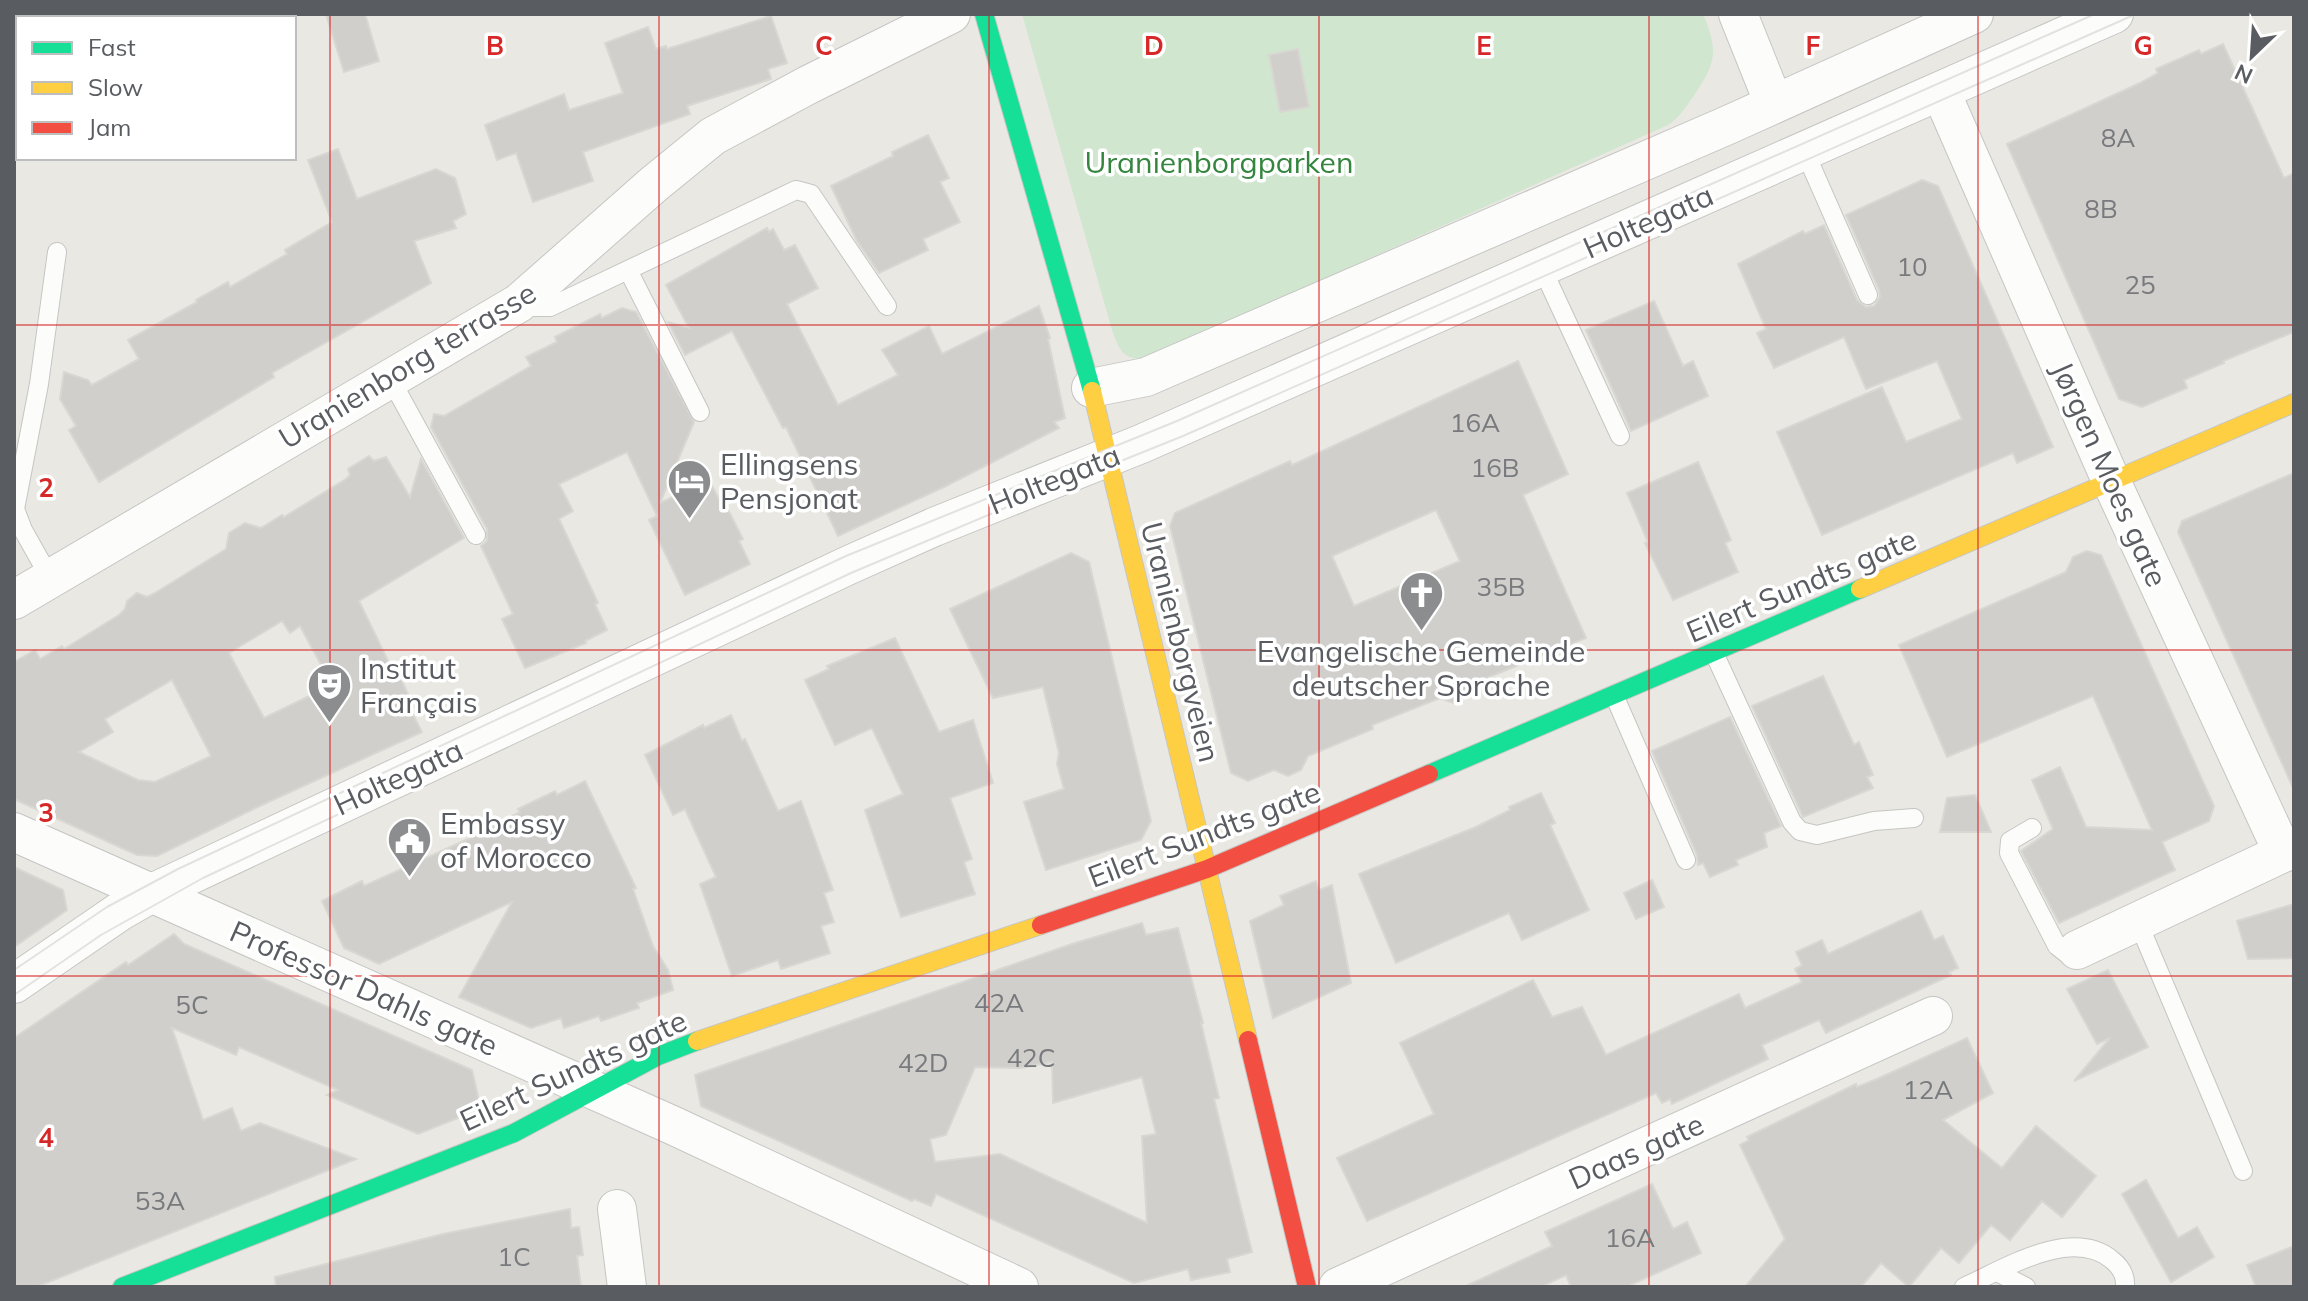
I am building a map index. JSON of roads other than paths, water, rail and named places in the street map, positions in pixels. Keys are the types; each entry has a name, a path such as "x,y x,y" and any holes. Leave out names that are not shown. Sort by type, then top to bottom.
{"street":[{"name":"Uranienborg terrasse","path":"14,600 519,303 713,136 951,14"},
{"name":"Uranienborgveien","path":"984,14 1109,457 1307,1287"},
{"path":"1738,14 1774,104"},
{"name":"Holtegata","path":"1091,388 1146,377 1974,14"},
{"name":"Holtegata","path":"14,984 152,893 863,559 1109,457 2114,14"},
{"name":"Jørgen Moes gate","path":"1941,92 2112,483 2288,852"},
{"name":"Eilert Sundts gate","path":"122,1287 514,1133 658,1056 691,1043 1207,869 2294,403"},
{"name":"Professor Dahls gate","path":"14,832 672,1125 1019,1287"},
{"path":"2077,950 2288,852"},
{"name":"Daas gate","path":"1338,1287 1933,1016"},
{"path":"617,1209 627,1287"}],"lane":[{"path":"1805,152 1868,295"},
{"path":"519,303 550,307 796,190 804,190 811,194 887,306"},
{"path":"50,578 15,509 39,384 57,252"},
{"path":"1542,268 1620,436"},
{"path":"628,270 700,412"},
{"path":"390,378 476,535"},
{"path":"1714,653 1792,822 1800,831 1817,835 1874,821 1914,818"},
{"path":"1614,695 1686,860"},
{"path":"2032,828 2010,841 2009,853 2057,946 2066,953 2077,950"},
{"path":"2138,922 2243,1171"},
{"path":"1964,1287 2042,1253 2078,1246 2108,1256 2120,1266 2126,1279 2125,1287"},
{"path":"1997,1272 2026,1287"}],"tram line":[{"path":"14,970 107,907 178,869 846,556 1177,421 2095,14"},
{"path":"14,995 101,935 203,878 851,573 1183,436 2136,14"}],"place":[{"name":"Ellingsens Pensjonat","path":"689,520"},
{"name":"Evangelische Gemeinde deutscher Sprache","path":"1421,632"},
{"name":"Institut Français","path":"329,724"},
{"name":"Embassy of Morocco","path":"409,879"}],"park label":[{"name":"Uranienborgparken","path":"1219,162"}]}
